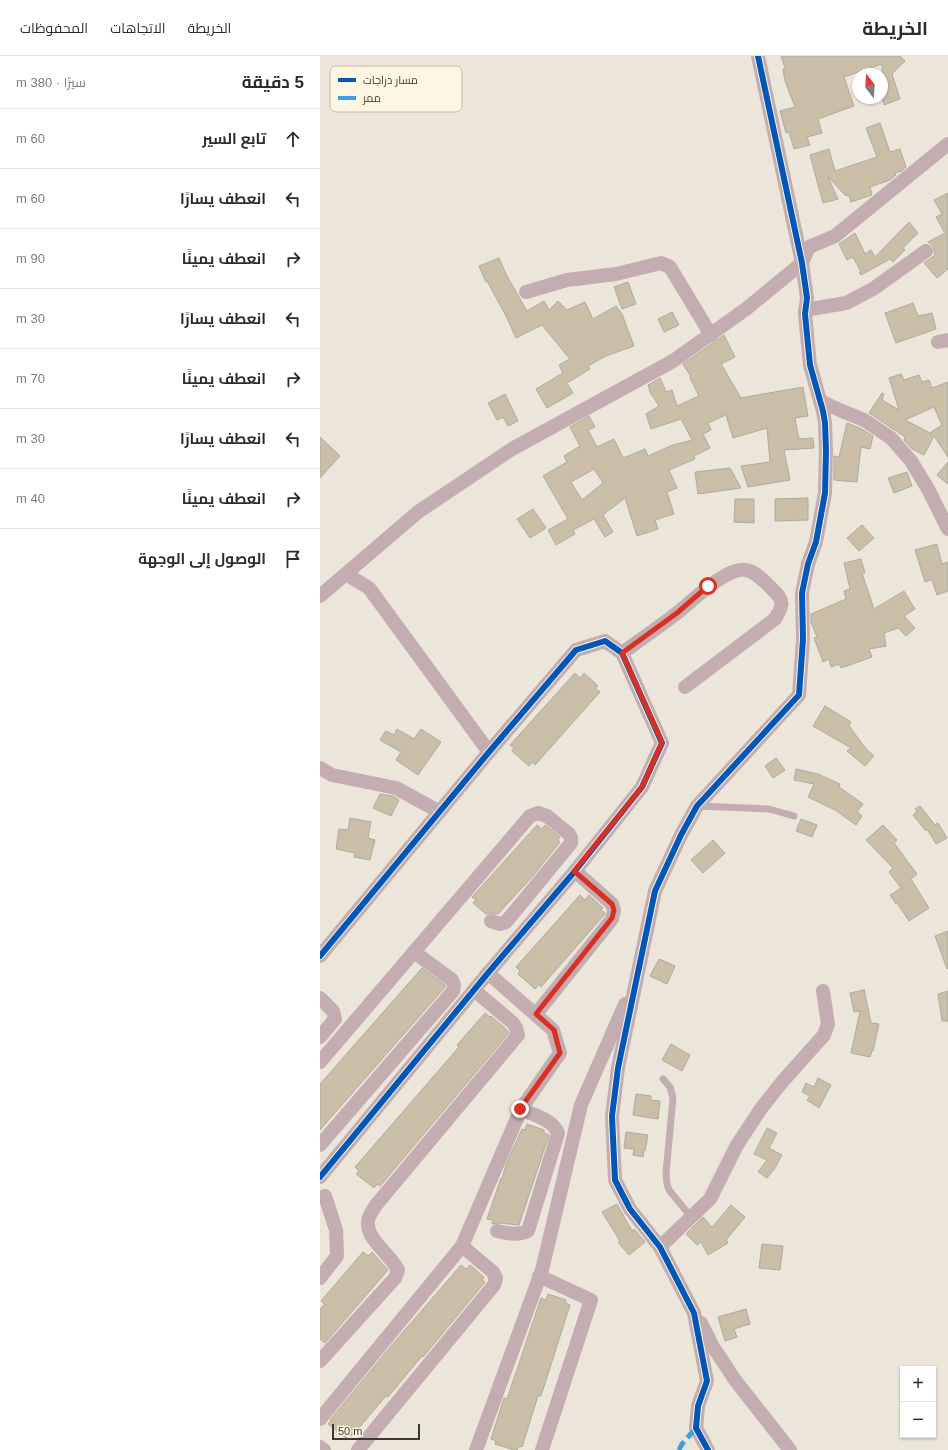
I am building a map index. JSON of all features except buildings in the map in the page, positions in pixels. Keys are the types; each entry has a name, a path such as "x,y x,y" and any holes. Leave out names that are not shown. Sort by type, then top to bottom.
{"street":[{"path":"758,56 802,263 807,298 805,310 810,365 825,423 825,492 816,542 808,564 802,593 803,639 799,696 697,806 681,835 656,891 636,978 618,1068 612,1116 615,1180 630,1209 660,1247 712,1345 735,1380 790,1450"},
{"path":"320,596 418,512 512,448 673,361 746,309 802,263 809,247 835,236 948,144"},
{"path":"805,310 846,303 873,289 926,252"},
{"path":"526,292 567,280 616,274 661,263 670,267 711,334"},
{"path":"820,401 864,420 891,438 911,461 928,489 948,529"},
{"path":"622,653 677,613 708,586 732,572 746,570 760,577 780,597 782,607 776,619 685,687"},
{"path":"346,574 369,588 489,752"},
{"path":"320,956 489,752 576,650 605,641 622,653 662,742 642,787 320,1179 328,1188 327,1194 322,1198 336,1230 338,1256 320,1278"},
{"path":"320,768 332,775 396,788 440,812"},
{"path":"320,1062 530,816 538,813 547,816 569,834 571,843 506,922 500,924 491,921"},
{"path":"536,1014 612,918 614,910 612,904 574,871"},
{"path":"320,1145 453,991 454,985 452,980 414,952"},
{"path":"320,1418 462,1246 520,1109 560,1053 554,1030 488,973"},
{"path":"476,1450 539,1276 581,1105 636,978"},
{"path":"320,1361 395,1278 398,1270 395,1264 373,1239 368,1229 368,1220 376,1205 518,1035 514,1023 474,990"},
{"path":"660,1247 710,1199 737,1145 760,1110 782,1082 824,1035 828,1024 823,991"},
{"path":"320,998 333,1011 335,1019 320,1037"},
{"path":"497,1231 517,1234 528,1232 558,1133 555,1126 550,1122 520,1109"},
{"path":"358,1450 494,1285 496,1278 493,1272 462,1246"},
{"path":"539,1276 591,1300 542,1450"},
{"path":"694,1313 707,1382 698,1406 696,1428 708,1450"},
{"path":"320,1447 324,1450"}],"lane":[{"path":"697,806 769,809 794,816"},
{"path":"663,1080 670,1087 673,1098 666,1173 667,1184 669,1190 691,1217"}],"marked path":[{"path":"679,1450 682,1444 696,1428"}],"cycle path":[{"path":"708,1450 696,1428 698,1406 707,1381 694,1313 660,1247 630,1209 615,1180 612,1116 618,1068 655,891 681,835 697,806 799,695 803,639 802,593 808,564 816,542 825,493 825,423 810,365 805,314 807,298 802,263 758,56"},
{"path":"320,956 489,752 576,650 605,641 622,653 662,743 642,787 575,871 488,973 320,1177"}],"route":[{"path":"520,1109 560,1053 554,1030 536,1014 612,918 614,910 612,904 574,871 642,787 662,742 622,653 677,613 708,586"}]}
